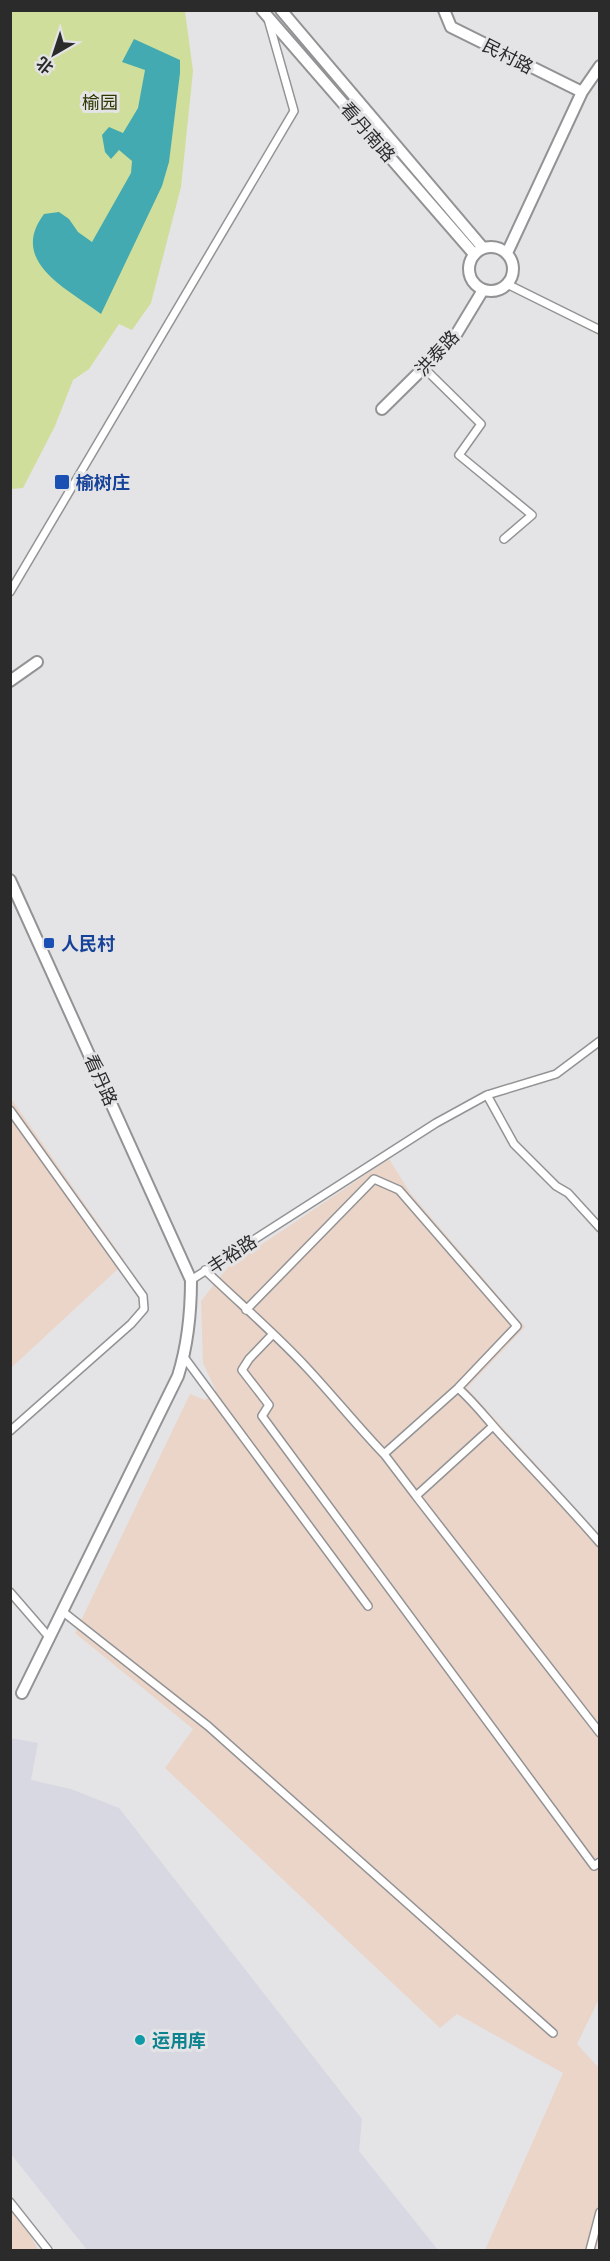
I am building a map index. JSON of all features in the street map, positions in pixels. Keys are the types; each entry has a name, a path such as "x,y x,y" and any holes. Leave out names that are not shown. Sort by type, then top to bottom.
{"street":[{"name":"看丹南路","path":"280,10 478,251"},
{"name":"民村路","path":"444,10 451,27 582,92"},
{"name":"看丹南路","path":"265,14 478,251"},
{"path":"10,592 294,111 265,14"},
{"path":"507,253 582,92 600,66"},
{"path":"495,247 507,253 513,267 513,274 507,284 498,290 483,290 477,286 469,274 468,267 478,251 495,247"},
{"path":"507,284 600,330"},
{"name":"洪泰路","path":"382,409 454,338 483,290"},
{"path":"424,368 481,424 459,455 532,515 504,539"},
{"path":"10,681 37,662"},
{"name":"看丹路","path":"10,880 14,899 191,1280"},
{"name":"丰裕路","path":"22,1693 169,1396 184,1357 191,1306 191,1280 400,1145 487,1095 556,1074 600,1041"},
{"path":"487,1095 514,1144 556,1186 568,1193 600,1228"},
{"path":"10,1110 142,1296 144,1309 131,1324 10,1431"},
{"path":"246,1310 374,1179 399,1190 517,1326 458,1388 384,1454"},
{"path":"205,1270 308,1368 384,1454 600,1733"},
{"path":"272,1335 249,1359 242,1370 270,1406 262,1416 594,1866 600,1862"},
{"path":"184,1357 368,1606"},
{"path":"458,1388 474,1402 493,1426 600,1543"},
{"path":"416,1496 493,1426"},
{"path":"10,1592 49,1637"},
{"path":"62,1611 208,1726 553,2033"},
{"path":"10,2202 48,2250"},
{"path":"590,2250 600,2212"}],"shaded area":[{"path":"10,1097 124,1260 119,1268 11,1368"},
{"path":"389,1159 411,1194 525,1327 467,1388 599,1534 600,1997 577,2044 599,2068 600,2235 596,2250 485,2250 563,2073 457,2014 440,2028 165,1768 193,1729 75,1633 190,1394 205,1400 216,1391 203,1363 201,1301 228,1267"},
{"name":"运用库","path":"11,1738 38,1743 31,1780 71,1789 119,1808 362,2119 359,2151 438,2250 87,2250 11,2154"},
{"path":"10,2208 31,2236 38,2250 11,2250"}],"green space":[{"name":"榆园","path":"10,11 185,11 193,71 181,187 151,303 132,330 119,324 89,369 73,380 55,426 23,488 11,489"}],"water":[{"path":"134,39 180,60 180,73 169,162 162,186 101,314 47,273 38,260 33,246 35,231 44,214 59,212 69,219 78,232 92,242 131,173 132,161 119,150 111,159 105,152 102,135 109,127 123,133 138,108 145,70 122,62"}],"place":[{"name":"榆树庄","path":"62,482"},
{"name":"人民村","path":"49,943"},
{"name":"运用库","path":"140,2040"}]}
